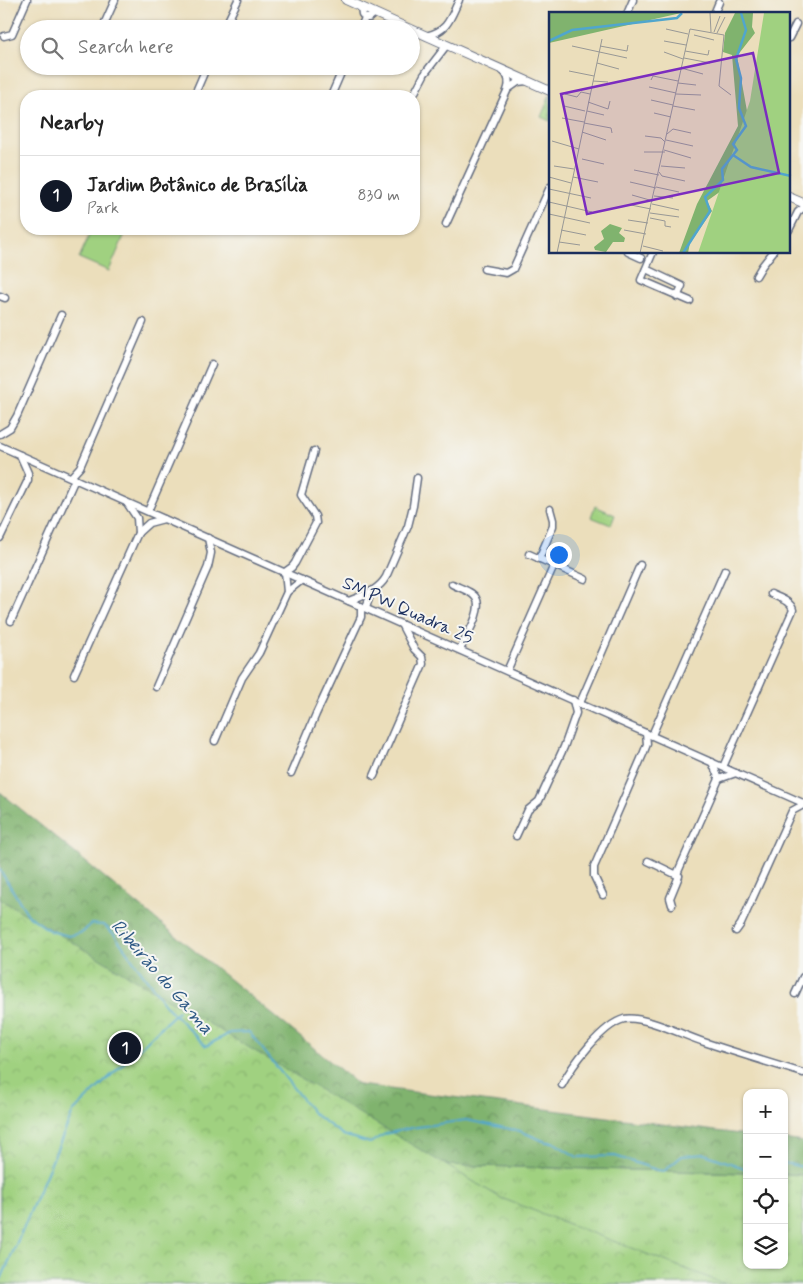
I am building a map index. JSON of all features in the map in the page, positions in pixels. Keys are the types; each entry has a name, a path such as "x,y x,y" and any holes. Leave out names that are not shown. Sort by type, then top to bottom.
{"street":[{"path":"4,36 12,34 28,0"},
{"path":"106,20 115,0"},
{"path":"228,20 238,0"},
{"path":"346,0 390,20"},
{"path":"426,36 446,27 459,0"},
{"path":"628,12 633,0"},
{"path":"715,12 719,2"},
{"path":"361,7 365,18 369,18 375,13"},
{"path":"790,36 796,24"},
{"path":"420,33 549,91"},
{"path":"416,90 425,73 446,46"},
{"path":"446,224 509,86 507,76 500,69"},
{"path":"197,90 203,75"},
{"path":"334,90 340,75"},
{"path":"507,91 514,84 527,81"},
{"path":"484,269 506,273 513,269 549,189"},
{"path":"790,227 799,202"},
{"path":"632,254 641,258"},
{"path":"652,254 641,280 690,301"},
{"path":"756,276 771,254"},
{"path":"646,269 682,286 678,297"},
{"path":"0,434 10,428 17,416 61,315"},
{"path":"11,621 143,322"},
{"path":"148,511 212,364"},
{"name":"SMPW Quadra 25","path":"0,446 789,796 803,804"},
{"path":"287,592 285,572 295,563 316,523 314,516 301,496 302,487 314,451"},
{"path":"0,538 28,480 28,473 20,455"},
{"path":"349,601 372,592 384,581 406,532 413,506 416,478"},
{"path":"126,502 137,518 138,533"},
{"path":"539,558 553,526 550,509"},
{"path":"74,675 138,533 149,523 166,519"},
{"path":"156,688 208,567 211,553 208,538"},
{"path":"529,554 585,578"},
{"path":"507,671 554,565"},
{"path":"516,836 528,810 539,801 640,565"},
{"path":"603,895 594,876 594,868 644,752 649,734 725,570"},
{"path":"215,741 242,678 259,654 287,592 302,580"},
{"path":"452,584 473,595 479,607 460,650"},
{"path":"291,773 372,592"},
{"path":"723,767 793,610 789,603 771,594"},
{"path":"374,776 423,664 422,657 414,649 401,624"},
{"path":"576,714 580,703"},
{"path":"672,905 670,898 678,878 677,874 719,779 712,762"},
{"path":"719,779 736,773"},
{"path":"789,796 792,812"},
{"path":"736,931 741,924 792,812 803,804"},
{"path":"648,861 677,874"},
{"path":"795,994 803,977"},
{"path":"562,1084 584,1051 610,1026 628,1019 643,1020 703,1042 803,1073"}],"green space":[{"path":"549,97 549,121 541,117"},
{"path":"89,235 124,235 109,271 79,258"},
{"path":"595,506 615,515 611,525 591,517"},
{"path":"0,792 359,1085 743,1134 743,1173 364,1163 0,917"},
{"path":"0,899 501,1198 725,1284 0,1284"},
{"path":"0,917 364,1163 743,1173 743,1269 788,1269 788,1174 803,1175 803,1284 0,1284"},
{"path":"788,1140 803,1142 803,1175 788,1174"}],"waterway":[{"name":"Ribeirão do Gama","path":"0,870 28,915 50,931 69,936 83,932 91,924 104,925 114,934 167,1007 206,1046 230,1033 249,1032 313,1113 343,1135 370,1143 385,1134 466,1120 520,1131 546,1142 553,1142 577,1157 615,1156 664,1171 682,1156 705,1154 743,1168"},
{"path":"0,1282 73,1112 178,1011"},
{"name":"Ribeirão do Gama","path":"788,1164 803,1167"}],"place":[{"name":"Jardim Botânico de Brasília","path":"125,1048"}]}
